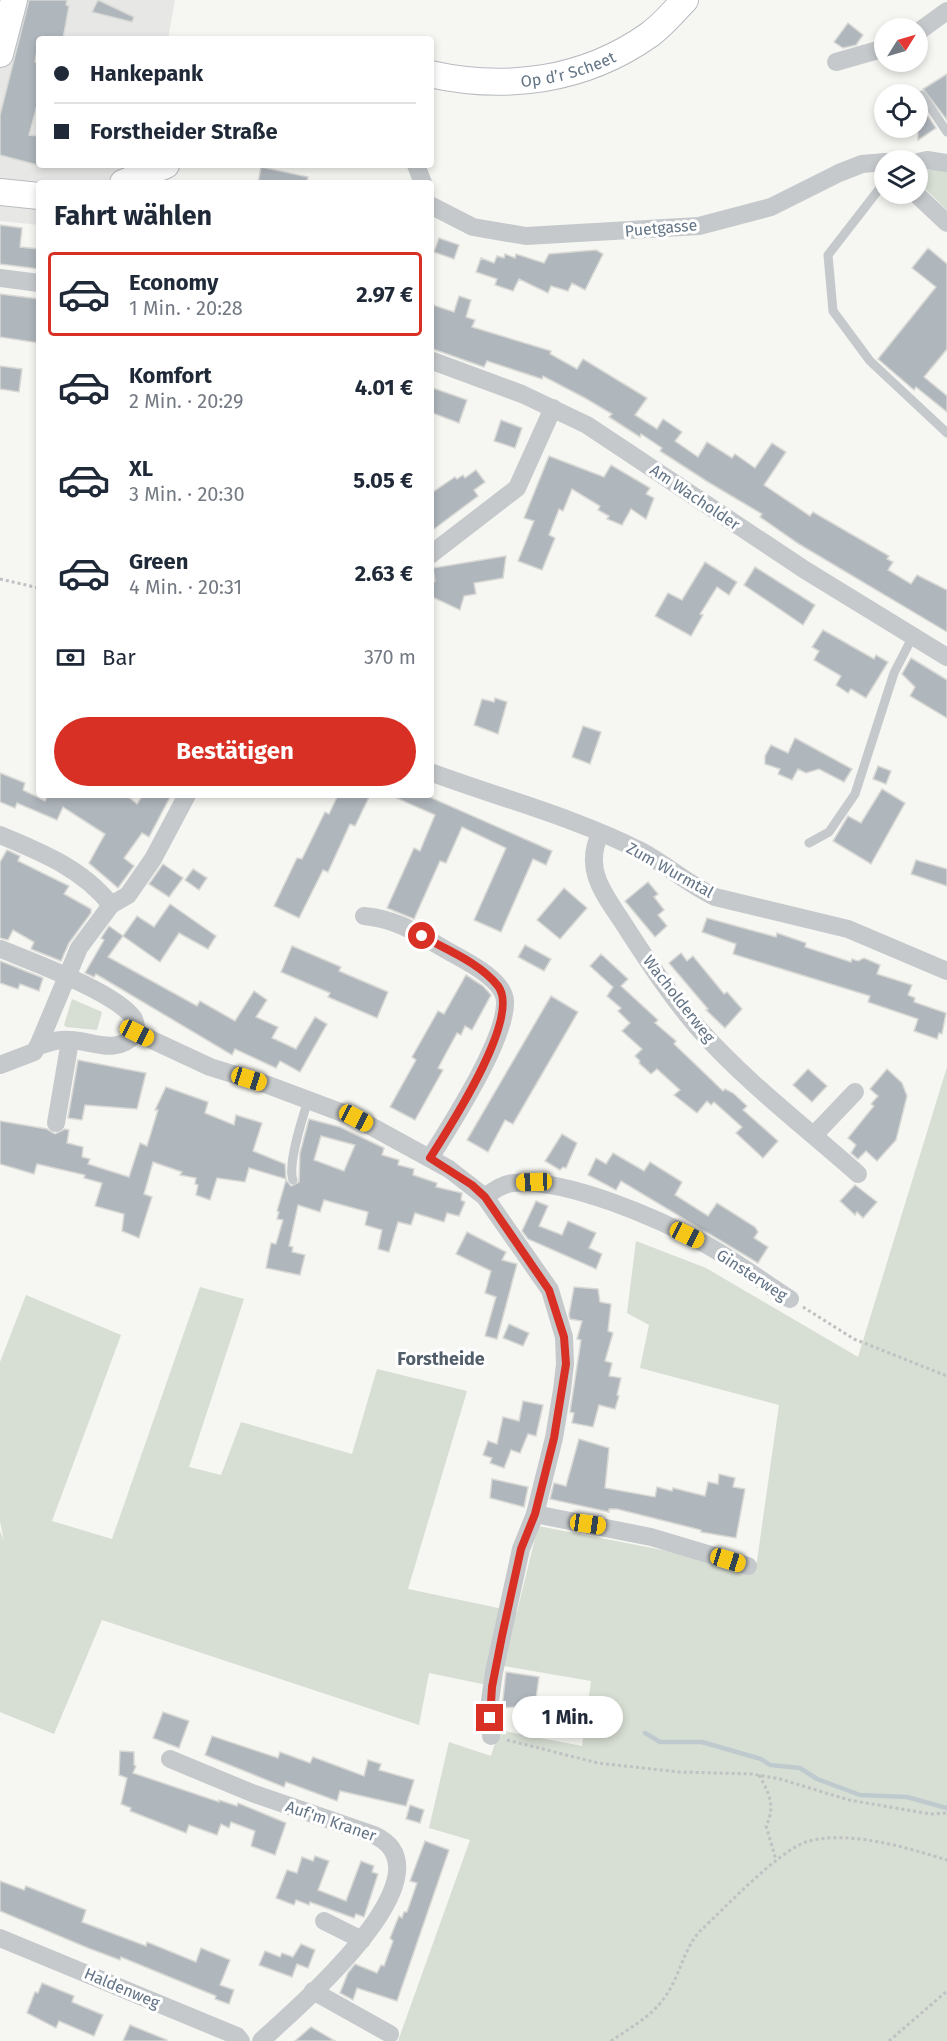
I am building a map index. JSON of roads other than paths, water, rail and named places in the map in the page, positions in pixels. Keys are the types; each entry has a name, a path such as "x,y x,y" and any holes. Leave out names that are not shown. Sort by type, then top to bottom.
{"street":[{"path":"0,54 14,0"},
{"name":"Op d’r Scheet","path":"434,75 484,83 554,78 596,64 623,51 651,34 685,0"},
{"path":"928,25 947,11"},
{"path":"836,62 874,51"},
{"path":"928,160 947,163"},
{"name":"Puetgasse","path":"434,207 473,226 526,236 699,226 771,207 839,173 862,164 874,163"},
{"path":"130,180 159,168"},
{"path":"0,192 36,196"},
{"path":"927,204 947,223"},
{"path":"0,278 36,283"},
{"name":"Am Wacholder","path":"434,361 522,394 587,425 805,570 947,657"},
{"path":"434,552 517,488 553,408"},
{"name":"Zum Wurmtal","path":"434,773 578,824 640,851 669,867 696,888 715,897 848,929 947,971"},
{"path":"0,1065 34,1052 66,975 80,948 111,905 128,895 153,859 185,798"},
{"name":"Wacholderweg","path":"600,834 592,855 593,871 606,896 672,996 700,1030 730,1060 858,1174"},
{"path":"0,835 46,854 78,874 99,890 111,905"},
{"path":"364,916 388,919 484,972 499,987 505,1000 499,1029 482,1069 430,1158"},
{"path":"1,949 66,975 126,1011 135,1020 137,1033"},
{"path":"38,1046 62,1040 105,1046 122,1044 137,1033"},
{"path":"137,1033 210,1067 356,1118 430,1158 472,1185 485,1197 549,1290 564,1337 566,1364 535,1514 521,1549 494,1672 490,1701 490,1736"},
{"path":"56,1123 70,1041"},
{"path":"814,1135 855,1092"},
{"name":"Ginsterweg","path":"485,1197 511,1183 534,1182 600,1199 705,1244 790,1299"},
{"path":"535,1514 651,1537 748,1566"},
{"name":"Auf'm Kraner","path":"170,1760 252,1793 388,1842 398,1860 398,1876 374,1926 313,1991 261,2041"},
{"path":"324,1922 362,1940"},
{"name":"Haldenweg","path":"0,1938 237,2036 241,2041"},
{"path":"313,1991 390,2034"}],"lane":[{"path":"928,104 947,132"},
{"path":"874,196 828,255 833,311 870,361 947,433"},
{"path":"809,843 829,832 855,794 894,673 913,636"},
{"path":"293,1180 291,1167 298,1144 297,1132 308,1100"}],"waterway":[{"path":"645,1733 660,1742 702,1742 761,1759 770,1765 800,1768 817,1779 860,1795 907,1797 947,1808"}],"district":[{"name":"Forstheide","path":"441,1359"}]}
